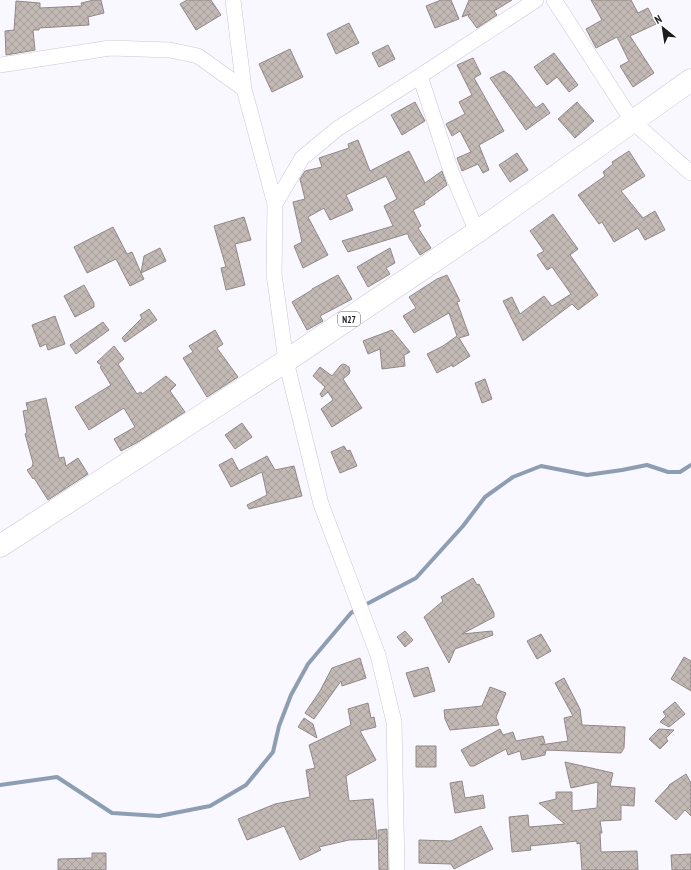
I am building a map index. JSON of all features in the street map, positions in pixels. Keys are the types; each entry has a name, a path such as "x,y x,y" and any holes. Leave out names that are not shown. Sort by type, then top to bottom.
{"main road":[{"name":"N27","path":"0,546 286,361 477,232 691,80"}],"street":[{"path":"233,0 244,90 275,204 274,274 286,361 321,504 378,655 394,722 397,870"},
{"path":"275,204 302,158 337,129 536,0"},
{"path":"554,0 633,122 691,173"},
{"path":"0,65 110,48 170,50 198,56 244,90"},
{"path":"420,76 452,171 477,232"}],"building":[{"path":"101,0 104,13 88,17 89,25 39,28 39,30 33,30 35,50 6,55 5,31 14,30 16,1 40,3 40,8 82,6 81,3"},
{"path":"187,0 211,0 221,15 196,30 180,4"},
{"path":"441,0 451,0 459,19 435,28 426,6"},
{"path":"469,0 512,0 494,11 497,15 477,28 468,16 470,14 462,17"},
{"path":"591,0 631,0 638,13 648,8 656,24 630,36 654,73 633,87 620,66 629,61 617,37 596,48 586,29 602,20"},
{"path":"349,23 359,43 336,54 327,34"},
{"path":"388,45 395,59 379,67 372,53"},
{"path":"290,49 303,77 272,92 259,64"},
{"path":"554,53 578,85 569,92 557,77 547,85 534,67"},
{"path":"473,58 481,74 474,78 504,131 479,145 489,170 483,173 478,164 462,171 457,158 471,152 460,131 452,136 446,124 465,114 459,102 472,95 457,65"},
{"path":"504,71 511,76 536,108 543,103 550,113 526,130 490,78"},
{"path":"415,102 425,121 402,135 391,115"},
{"path":"577,102 594,121 575,138 558,119"},
{"path":"358,140 370,171 409,151 425,183 442,171 447,185 424,202 425,204 413,210 421,226 418,228 431,248 420,255 408,234 406,234 348,252 342,241 393,226 384,206 397,199 386,176 346,195 353,210 330,220 324,208 308,217 328,255 303,268 294,246 302,242 293,202 305,199 300,179 305,171 322,167 319,158 349,148 348,144"},
{"path":"629,151 645,176 621,191 643,218 655,211 665,230 645,240 638,228 614,242 602,222 599,224 578,195 605,176 603,172 613,164 612,162"},
{"path":"517,153 528,170 510,182 499,165"},
{"path":"553,214 578,249 570,255 598,295 578,310 572,304 523,341 503,301 512,297 520,314 544,296 552,306 571,294 552,267 547,270 537,255 544,251 530,231"},
{"path":"244,217 251,240 235,244 245,285 226,290 221,268 226,267 214,226"},
{"path":"113,227 127,254 132,252 144,279 130,286 116,259 87,273 74,247"},
{"path":"160,248 166,261 141,273 144,256"},
{"path":"390,248 395,263 386,268 390,274 368,287 357,267"},
{"path":"338,275 352,299 320,316 323,321 307,330 292,302"},
{"path":"447,275 460,301 457,302 469,335 459,338 470,356 453,367 452,365 437,373 427,354 443,346 457,336 449,313 414,333 403,316 416,308 409,297 437,279"},
{"path":"84,285 94,303 94,307 75,317 64,296"},
{"path":"149,309 157,320 125,342 122,338 142,318 140,315"},
{"path":"55,316 65,344 48,350 46,344 40,347 32,325"},
{"path":"103,322 109,330 76,354 70,345"},
{"path":"215,330 223,344 217,348 238,377 207,397 183,358 193,352 189,346"},
{"path":"392,330 410,352 404,355 405,366 382,369 380,349 368,354 363,341"},
{"path":"114,346 124,359 118,364 137,394 141,392 142,394 166,376 176,385 170,391 185,412 121,451 114,439 135,427 124,408 89,430 75,407 111,385 100,367 102,366 97,362"},
{"path":"343,364 349,367 350,371 349,374 343,379 362,408 332,427 321,409 333,400 328,392 322,397 320,394 325,387 313,376 320,367 332,376"},
{"path":"485,379 492,399 482,403 475,383"},
{"path":"46,398 59,458 64,457 66,466 78,458 88,474 48,500 27,470 32,467 33,463 25,434 27,433 23,411 28,410 26,403"},
{"path":"242,423 252,437 235,449 225,435"},
{"path":"344,446 347,451 350,450 357,466 340,473 331,452"},
{"path":"267,456 275,470 294,466 302,496 249,509 247,505 267,495 262,472 231,487 219,465 232,458 239,471"},
{"path":"473,578 477,585 479,584 494,613 494,617 462,634 492,631 493,635 455,649 449,663 424,617 443,601 441,597"},
{"path":"405,631 413,640 405,647 397,637"},
{"path":"541,634 551,651 537,659 527,641"},
{"path":"684,657 691,661 691,691 671,679"},
{"path":"360,658 366,678 342,686 341,681 314,719 305,713 320,691 332,668"},
{"path":"428,667 435,691 414,697 406,673"},
{"path":"564,678 580,709 582,725 625,727 624,748 621,753 546,750 545,755 522,760 520,751 508,755 506,749 474,766 470,766 461,750 500,729 503,735 513,732 516,741 543,736 545,743 540,745 568,741 564,718 573,716 555,683"},
{"path":"490,687 506,693 496,717 499,725 450,730 445,719 444,710 482,706"},
{"path":"675,702 685,714 669,727 660,722 666,716 663,712"},
{"path":"368,703 371,718 374,717 376,727 360,731 376,760 346,776 349,801 373,799 377,839 349,840 319,847 321,850 300,860 284,826 247,840 238,819 275,804 310,797 306,770 315,768 309,745 351,725 348,709"},
{"path":"304,718 313,724 317,738 298,727"},
{"path":"659,729 674,730 666,738 668,741 660,749 649,739"},
{"path":"416,746 436,746 436,767 416,767"},
{"path":"565,762 613,773 610,786 635,788 634,806 621,805 621,820 600,821 602,833 600,833 601,852 637,851 638,870 582,870 580,843 577,844 577,841 530,846 531,850 512,852 509,817 528,815 529,827 565,824 539,803 556,799 556,792 572,792 572,811 597,808 598,782 571,788"},
{"path":"686,774 691,783 691,816 685,810 676,820 655,801 669,785"},
{"path":"462,781 465,798 483,795 485,808 455,813 450,783"},
{"path":"481,826 493,849 454,869 451,864 419,863 419,840 451,841"},
{"path":"387,829 388,870 379,870 378,830"},
{"path":"92,853 106,853 106,870 58,870 58,859 92,858"},
{"path":"691,854 691,870 672,870 671,855"}],"waterway":[{"path":"363,606 416,578 463,526 485,497 513,477 541,466 587,475 647,465 668,472 680,472 691,465"},
{"path":"0,785 57,777 112,813 159,816 210,806 246,785 273,752 279,726 291,695 308,664 351,613 357,609"}]}
